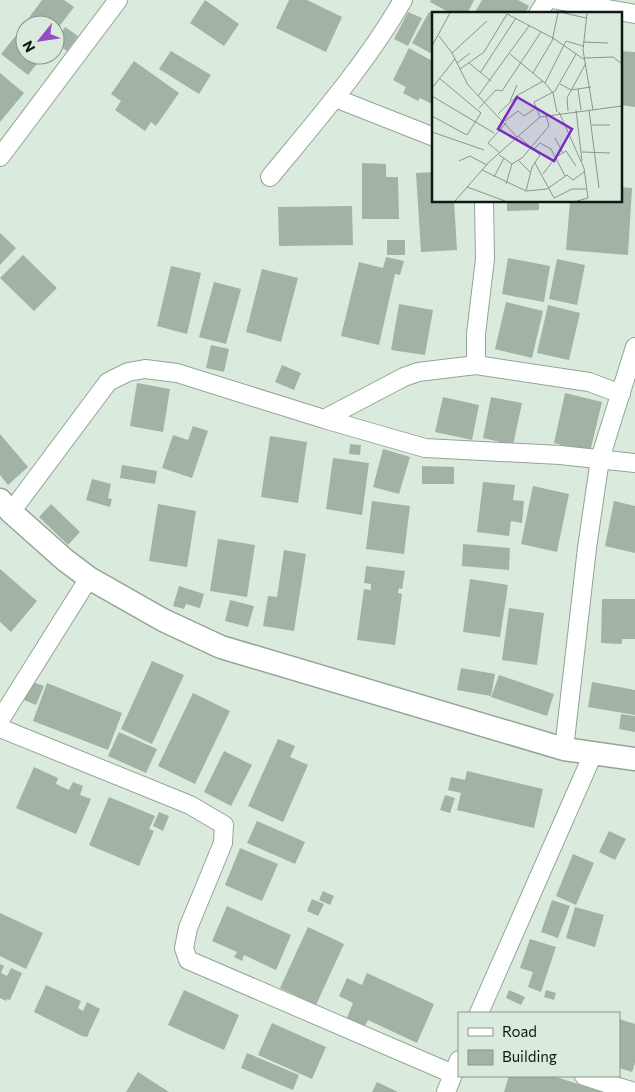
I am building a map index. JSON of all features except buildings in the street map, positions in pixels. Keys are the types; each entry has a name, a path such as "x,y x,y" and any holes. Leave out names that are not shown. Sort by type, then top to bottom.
{"street":[{"path":"0,157 118,0"},
{"path":"270,177 335,98 394,16 403,0"},
{"path":"539,12 547,0"},
{"path":"557,0 635,14"},
{"path":"335,98 432,136"},
{"path":"476,365 476,334 485,259 484,202"},
{"path":"564,749 586,548 600,459 635,347"},
{"path":"324,419 404,377 418,372 476,365 589,382 621,394"},
{"path":"635,463 560,455 425,448 177,373 145,369 128,372 108,382 6,506 65,560 88,578 163,620 221,647 564,749 635,758"},
{"path":"0,720 88,578"},
{"path":"0,728 190,805 224,825 223,843 188,928 184,948 188,960 456,1067 446,1092"},
{"path":"479,1012 593,754"},
{"path":"587,1077 634,1092"}]}
